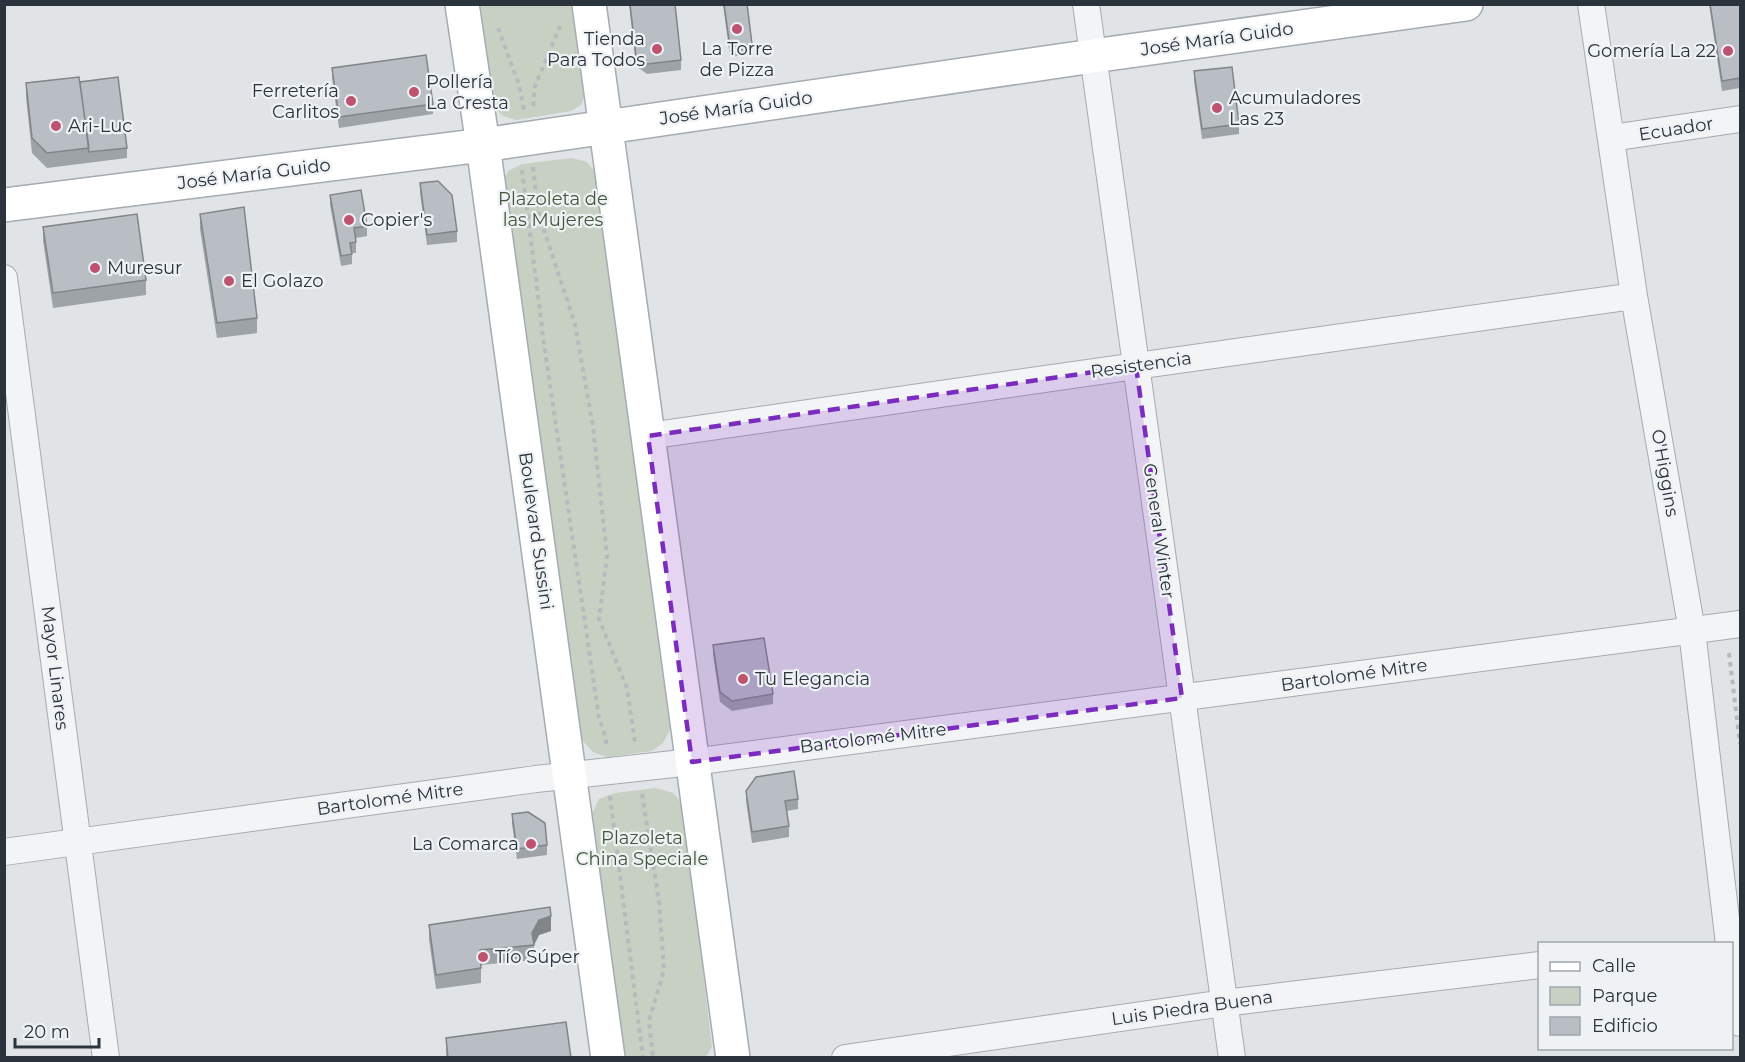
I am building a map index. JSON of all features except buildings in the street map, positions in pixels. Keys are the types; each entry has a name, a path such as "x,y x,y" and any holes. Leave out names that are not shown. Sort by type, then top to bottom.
{"main road":[{"name":"Boulevard Sussini","path":"462,4 608,1058"},
{"path":"589,4 733,1058"},
{"name":"José María Guido","path":"4,205 483,146 1093,56 1466,4"}],"street":[{"name":"General Winter","path":"1086,4 1232,1058"},
{"name":"O'Higgins","path":"1591,4 1634,296 1692,631 1728,942"},
{"name":"Ecuador","path":"1611,138 1740,119"},
{"name":"Mayor Linares","path":"4,278 106,1058"},
{"name":"Resistencia","path":"648,436 1634,296"},
{"name":"Bartolomé Mitre","path":"4,852 569,776 692,762 1733,625"},
{"name":"Luis Piedra Buena","path":"845,1058 1224,1003 1538,965"},
{"path":"1733,972 1740,1023"}],"path":[{"path":"559,16 560,27 535,86 529,139 522,171 545,351 599,718 606,738 612,811 643,1058"},
{"path":"497,25 519,85 529,139 538,212 575,324 593,427 607,556 599,619 627,688 659,902 664,970 649,1021 653,1058"},
{"path":"1733,625 1740,744"}],"highlighted area":[{"path":"1136,366 1182,698 692,762 648,436"}],"green space":[{"path":"478,5 571,5 585,95 581,105 571,111 516,120 503,116 493,106"},
{"name":"Plazoleta de las Mujeres","path":"572,158 587,162 596,173 670,730 663,743 652,751 607,757 593,752 582,740 502,184 508,171 522,164"},
{"name":"Plazoleta China Speciale","path":"656,788 673,793 683,804 712,1047 704,1057 625,1057 591,816 599,799 615,793"}],"place":[{"name":"La Torre de Pizza","path":"737,29"},
{"name":"Tienda Para Todos","path":"657,49"},
{"name":"Gomería La 22","path":"1728,51"},
{"name":"Pollería La Cresta","path":"414,92"},
{"name":"Ferretería Carlitos","path":"351,101"},
{"name":"Acumuladores Las 23","path":"1217,108"},
{"name":"Ari-Luc","path":"56,126"},
{"name":"Copier's","path":"349,220"},
{"name":"Muresur","path":"95,268"},
{"name":"El Golazo","path":"229,281"},
{"name":"Tu Elegancia","path":"743,679"},
{"name":"La Comarca","path":"531,844"},
{"name":"Tío Súper","path":"483,957"}]}
